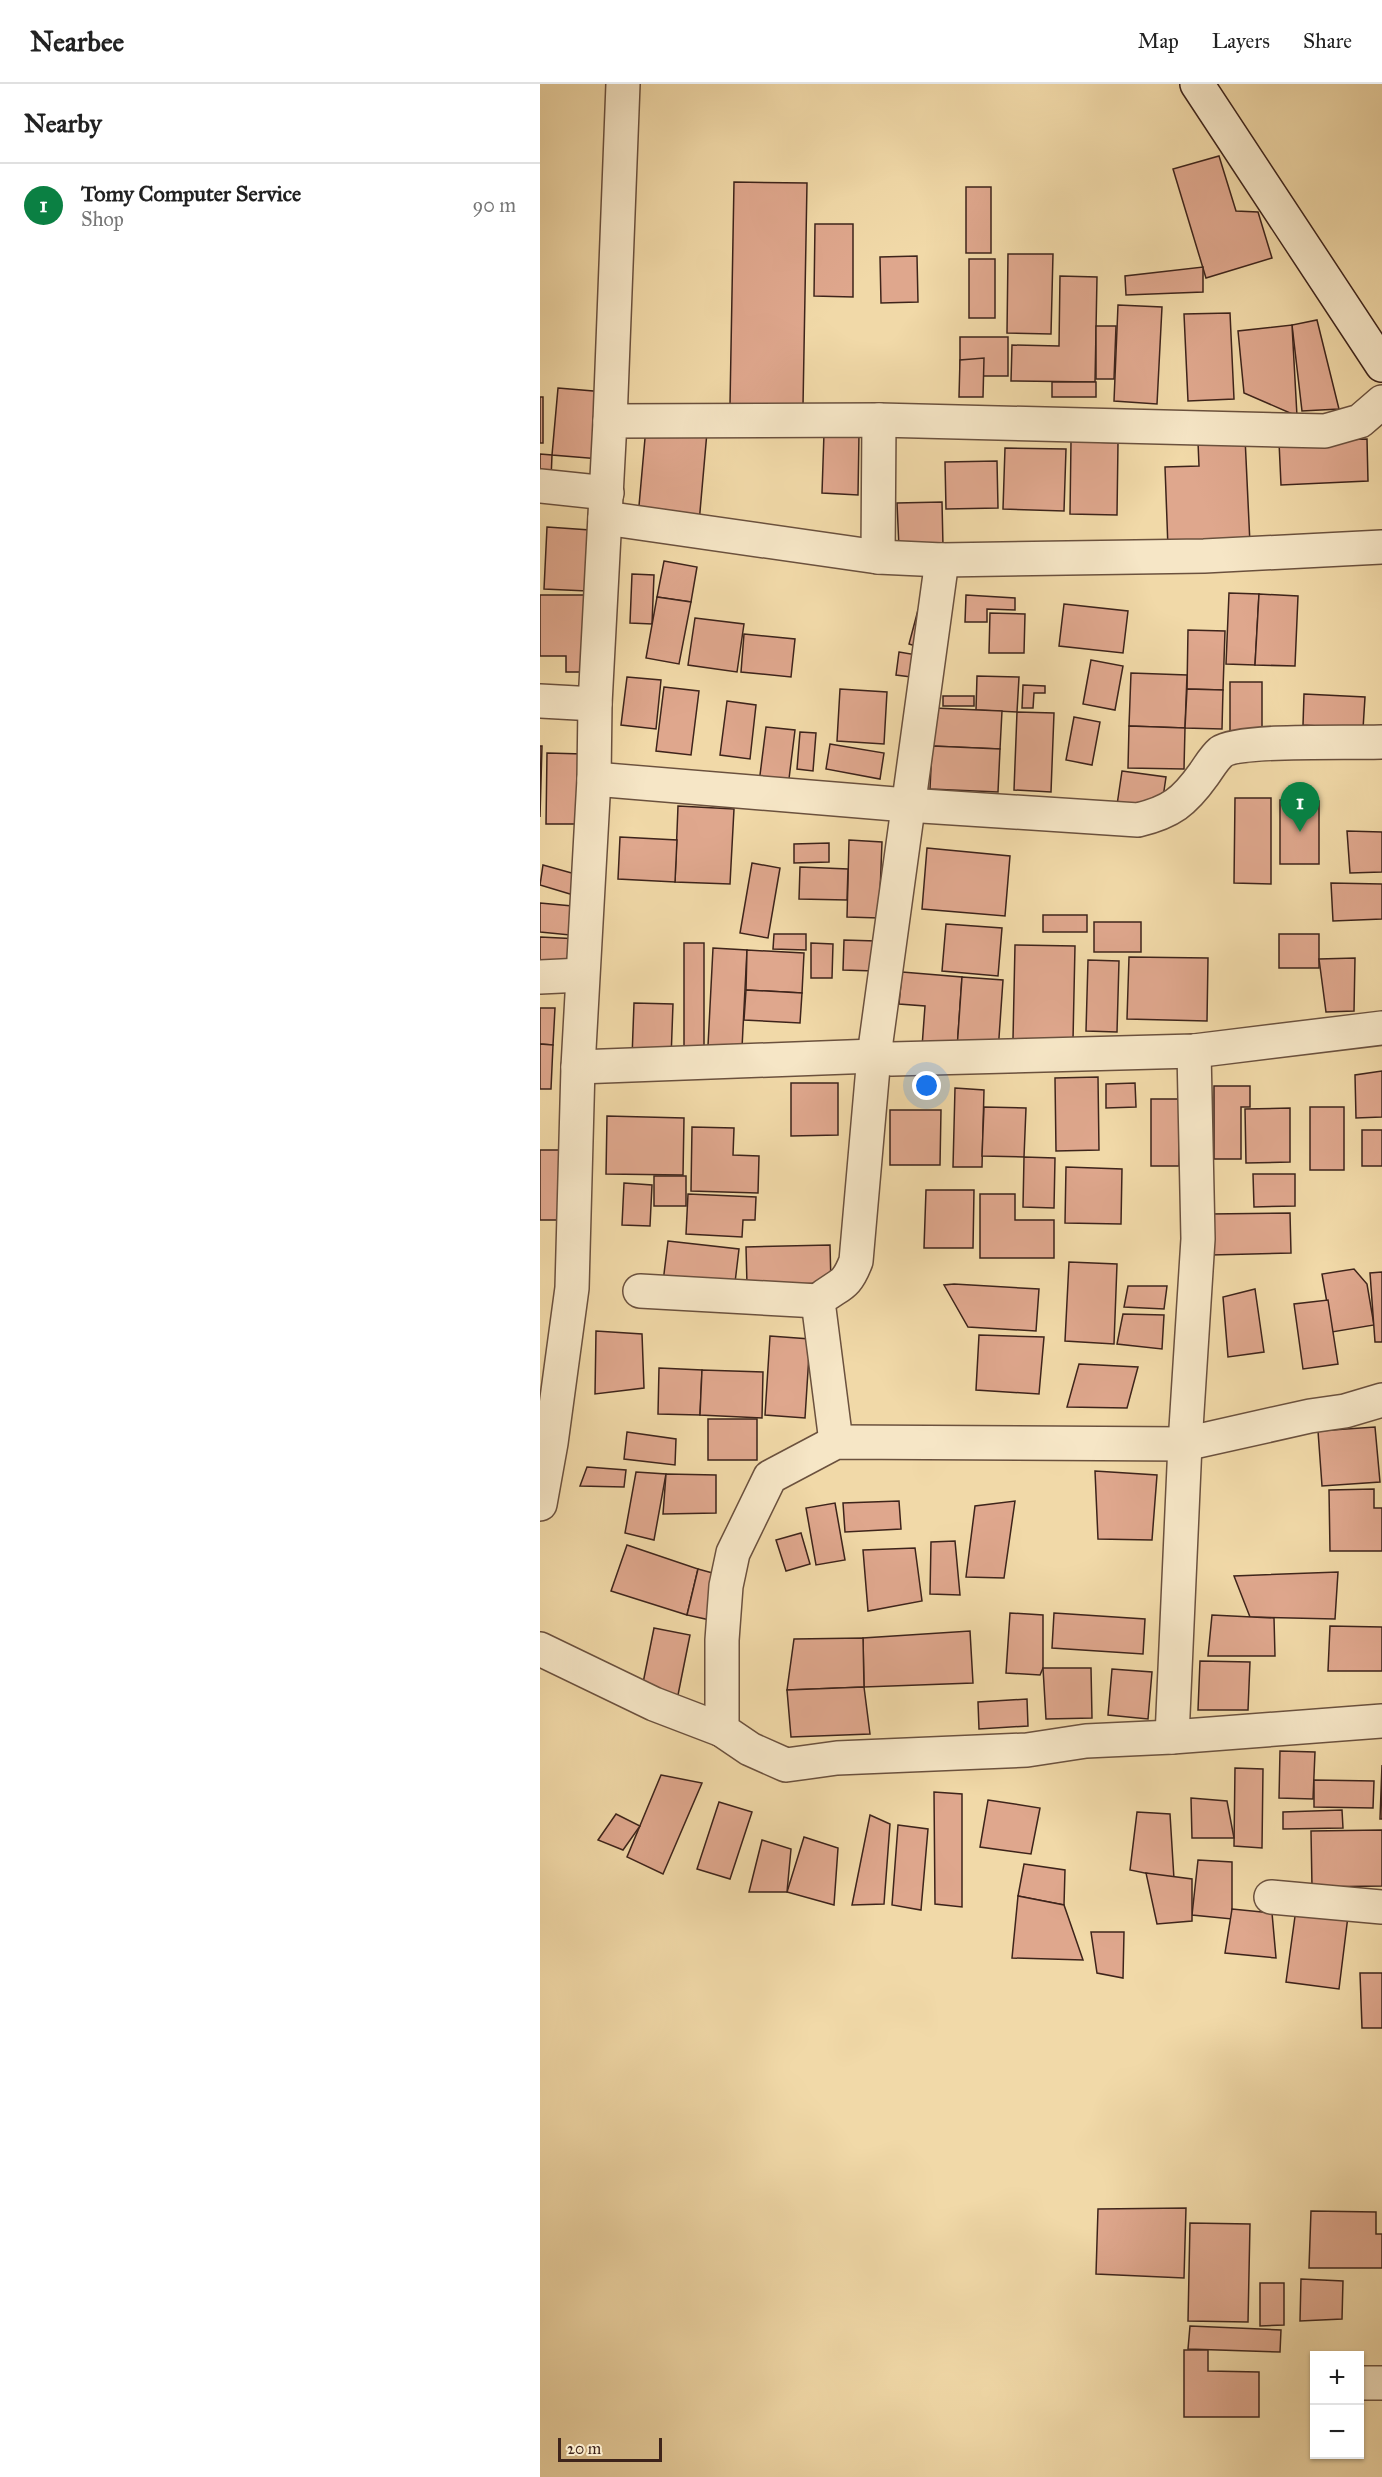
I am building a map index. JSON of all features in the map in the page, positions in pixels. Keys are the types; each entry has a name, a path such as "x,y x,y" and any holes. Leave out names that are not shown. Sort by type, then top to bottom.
{"street":[{"path":"540,1504 551,1443 572,1288 578,1067 594,779 595,704 610,421 623,84"},
{"path":"1197,84 1382,364"},
{"path":"610,421 879,420 1325,431 1360,421 1382,402"},
{"path":"878,557 879,420"},
{"path":"540,486 606,506 878,557 942,560 1204,556 1382,547"},
{"path":"640,1290 818,1301 850,1278 856,1261 874,1056 942,560"},
{"path":"540,701 595,704"},
{"path":"594,779 907,805 1138,820 1159,815 1174,808 1194,788 1220,753 1230,747 1254,744 1382,742"},
{"path":"540,977 582,975"},
{"path":"578,1067 874,1056 904,1058 1194,1051 1382,1028"},
{"path":"1172,1737 1185,1444 1198,1239 1194,1051"},
{"path":"818,1301 836,1442"},
{"path":"722,1730 722,1640 726,1586 733,1553 770,1477 836,1442 1185,1444 1310,1416 1345,1411 1382,1400"},
{"path":"540,1648 654,1704 722,1730 750,1749 786,1765 837,1758 1027,1750 1086,1741 1172,1737 1382,1720"},
{"path":"1271,1897 1382,1907"},
{"path":"1364,2383 1382,2383"}],"building":[{"path":"1219,156 1236,211 1258,212 1272,258 1206,278 1173,169"},
{"path":"734,182 807,183 803,406 730,405"},
{"path":"966,187 991,187 991,253 966,253"},
{"path":"815,224 853,224 853,297 814,296"},
{"path":"1008,254 1053,254 1051,334 1007,333"},
{"path":"917,256 918,302 881,303 880,257"},
{"path":"969,259 995,259 995,318 969,318"},
{"path":"1203,267 1203,292 1126,295 1125,276"},
{"path":"1060,276 1097,277 1095,382 1011,381 1012,345 1059,346"},
{"path":"1118,305 1162,307 1157,404 1114,401"},
{"path":"1230,313 1234,399 1188,401 1184,314"},
{"path":"1317,320 1339,409 1302,411 1292,325"},
{"path":"1292,325 1297,416 1244,393 1238,331"},
{"path":"1096,326 1116,326 1114,379 1096,379"},
{"path":"960,337 1008,337 1008,376 960,376"},
{"path":"984,358 983,397 959,397 960,360"},
{"path":"1052,382 1096,382 1096,397 1052,397"},
{"path":"558,388 605,392 600,459 552,455"},
{"path":"540,397 543,397 543,443 540,443"},
{"path":"1244,416 1250,544 1168,548 1165,467 1199,466 1197,418"},
{"path":"646,427 707,432 699,523 638,517"},
{"path":"824,433 859,434 858,495 822,493"},
{"path":"1367,439 1368,481 1281,485 1279,442"},
{"path":"1071,441 1118,443 1117,515 1070,514"},
{"path":"1005,448 1066,449 1064,511 1003,509"},
{"path":"540,454 552,455 551,480 540,480"},
{"path":"997,461 998,508 946,509 945,462"},
{"path":"942,502 943,546 899,548 897,503"},
{"path":"547,527 590,530 587,591 544,589"},
{"path":"664,561 697,567 691,602 657,597"},
{"path":"632,574 654,575 652,624 630,623"},
{"path":"1229,593 1259,594 1255,665 1226,664"},
{"path":"1259,594 1298,596 1295,666 1255,665"},
{"path":"540,595 591,595 591,672 566,672 566,656 540,656"},
{"path":"966,595 1015,598 1015,610 987,609 987,622 965,622"},
{"path":"657,597 691,602 679,664 646,658"},
{"path":"1064,604 1128,611 1123,653 1059,646"},
{"path":"918,610 931,614 922,648 909,644"},
{"path":"990,613 1025,614 1024,653 989,653"},
{"path":"695,618 744,624 737,672 688,665"},
{"path":"1188,630 1225,631 1223,690 1187,689"},
{"path":"744,634 795,639 791,677 741,672"},
{"path":"899,652 923,656 919,678 896,675"},
{"path":"1091,660 1123,666 1115,710 1083,704"},
{"path":"1131,673 1187,675 1185,728 1129,726"},
{"path":"977,676 1019,677 1017,712 976,710"},
{"path":"627,677 661,680 656,729 621,725"},
{"path":"1230,682 1262,682 1262,740 1230,740"},
{"path":"1023,685 1045,686 1045,693 1034,693 1033,708 1022,708"},
{"path":"664,687 699,691 691,755 656,751"},
{"path":"840,689 887,692 884,744 837,741"},
{"path":"1187,689 1223,690 1222,729 1185,728"},
{"path":"1304,694 1365,697 1363,729 1303,725"},
{"path":"943,696 974,696 974,706 943,706"},
{"path":"727,701 756,705 750,759 720,755"},
{"path":"934,708 1002,711 1000,749 932,746"},
{"path":"1017,712 1054,713 1051,792 1014,790"},
{"path":"1074,717 1100,722 1092,765 1066,760"},
{"path":"1129,726 1185,728 1184,769 1128,768"},
{"path":"766,727 795,730 788,787 759,783"},
{"path":"800,732 816,733 813,771 797,769"},
{"path":"830,744 884,753 880,779 826,769"},
{"path":"540,746 542,746 540,817"},
{"path":"932,746 1000,749 998,792 930,789"},
{"path":"547,753 583,754 578,824 546,824"},
{"path":"1122,771 1166,777 1161,811 1117,805"},
{"path":"1235,798 1271,798 1271,884 1234,883"},
{"path":"1280,800 1319,801 1319,864 1280,864"},
{"path":"678,806 734,809 730,884 675,882"},
{"path":"1347,831 1382,832 1382,872 1350,873"},
{"path":"620,837 677,840 675,882 618,879"},
{"path":"849,840 882,842 879,918 847,917"},
{"path":"829,843 829,862 794,863 794,844"},
{"path":"927,848 1010,856 1005,916 922,909"},
{"path":"752,863 780,868 768,938 740,933"},
{"path":"543,865 586,877 580,897 540,885"},
{"path":"800,867 848,869 847,900 799,899"},
{"path":"1331,883 1382,884 1382,919 1333,921"},
{"path":"540,903 583,907 580,936 540,932"},
{"path":"1043,915 1087,915 1087,932 1043,932"},
{"path":"1094,922 1141,922 1141,952 1094,952"},
{"path":"946,924 1002,928 998,976 942,971"},
{"path":"774,934 806,934 806,950 773,949"},
{"path":"1279,934 1319,934 1319,968 1279,968"},
{"path":"540,937 580,939 578,973 540,971"},
{"path":"844,940 876,941 875,971 843,970"},
{"path":"684,943 704,943 704,1055 684,1055"},
{"path":"811,943 833,944 832,978 811,978"},
{"path":"1015,945 1075,946 1073,1040 1013,1039"},
{"path":"713,948 747,950 742,1048 708,1046"},
{"path":"747,950 804,953 802,993 746,990"},
{"path":"1129,957 1208,958 1207,1021 1127,1019"},
{"path":"1355,958 1354,1011 1326,1012 1319,959"},
{"path":"1088,960 1119,961 1117,1032 1086,1031"},
{"path":"902,972 962,977 957,1049 922,1047 925,1006 899,1004"},
{"path":"962,977 1003,980 998,1052 957,1049"},
{"path":"746,990 802,993 800,1023 744,1020"},
{"path":"634,1003 673,1004 671,1059 632,1058"},
{"path":"540,1008 555,1008 553,1045 540,1044"},
{"path":"540,1044 553,1045 551,1089 540,1089"},
{"path":"1382,1071 1382,1117 1356,1118 1355,1075"},
{"path":"1098,1077 1099,1150 1056,1151 1055,1078"},
{"path":"791,1083 838,1083 838,1135 791,1136"},
{"path":"1135,1083 1136,1107 1106,1108 1106,1084"},
{"path":"1214,1086 1250,1086 1250,1107 1241,1107 1241,1159 1214,1159"},
{"path":"955,1088 984,1090 982,1167 953,1167"},
{"path":"1151,1099 1180,1099 1179,1166 1151,1166"},
{"path":"984,1107 1026,1108 1024,1157 982,1156"},
{"path":"1310,1107 1344,1107 1344,1170 1310,1170"},
{"path":"1290,1108 1290,1162 1246,1163 1245,1109"},
{"path":"890,1110 941,1110 940,1165 890,1165"},
{"path":"607,1116 684,1118 683,1175 606,1174"},
{"path":"692,1127 734,1128 733,1155 759,1156 758,1193 691,1191"},
{"path":"1362,1130 1382,1130 1382,1166 1362,1166"},
{"path":"540,1150 569,1150 568,1220 540,1220"},
{"path":"1024,1157 1055,1158 1054,1208 1023,1207"},
{"path":"1066,1167 1122,1169 1121,1224 1065,1223"},
{"path":"1253,1174 1295,1174 1295,1206 1254,1207"},
{"path":"654,1176 686,1176 686,1206 654,1206"},
{"path":"624,1183 652,1185 650,1226 622,1225"},
{"path":"926,1190 974,1190 973,1248 924,1248"},
{"path":"688,1194 756,1197 755,1220 743,1220 742,1237 686,1234"},
{"path":"980,1194 1015,1194 1015,1220 1054,1220 1054,1258 980,1258"},
{"path":"1290,1213 1291,1253 1211,1255 1210,1214"},
{"path":"668,1241 739,1249 734,1291 663,1282"},
{"path":"830,1245 831,1283 747,1285 746,1247"},
{"path":"1069,1262 1117,1264 1114,1344 1065,1341"},
{"path":"1354,1269 1367,1284 1374,1325 1332,1332 1322,1274"},
{"path":"1382,1272 1382,1342 1375,1342 1370,1273"},
{"path":"944,1285 1039,1289 1036,1331 968,1327"},
{"path":"1128,1286 1167,1286 1164,1309 1124,1307"},
{"path":"1255,1289 1264,1352 1228,1357 1223,1297"},
{"path":"1328,1300 1338,1364 1303,1369 1294,1304"},
{"path":"1123,1314 1164,1315 1162,1349 1117,1344"},
{"path":"596,1331 642,1334 644,1388 595,1394"},
{"path":"979,1335 1044,1337 1039,1394 976,1390"},
{"path":"770,1336 810,1339 805,1418 765,1415"},
{"path":"1079,1364 1138,1367 1127,1408 1067,1407"},
{"path":"659,1368 702,1370 700,1415 658,1414"},
{"path":"702,1370 763,1372 762,1418 700,1415"},
{"path":"708,1419 757,1419 757,1460 708,1460"},
{"path":"1375,1427 1380,1482 1322,1486 1318,1431"},
{"path":"627,1432 676,1439 675,1465 624,1459"},
{"path":"587,1467 626,1470 624,1487 580,1486"},
{"path":"1095,1471 1157,1475 1152,1540 1098,1539"},
{"path":"636,1472 666,1474 654,1540 625,1533"},
{"path":"666,1474 716,1475 716,1513 663,1514"},
{"path":"1374,1489 1374,1508 1382,1508 1382,1551 1330,1551 1329,1490"},
{"path":"899,1501 901,1529 845,1532 843,1503"},
{"path":"1015,1501 1004,1578 966,1577 975,1506"},
{"path":"835,1503 845,1560 816,1565 806,1508"},
{"path":"801,1533 810,1564 786,1571 776,1540"},
{"path":"955,1541 960,1595 930,1594 931,1542"},
{"path":"627,1545 698,1569 687,1615 611,1591"},
{"path":"915,1548 922,1601 868,1611 863,1550"},
{"path":"698,1569 720,1575 710,1620 687,1615"},
{"path":"1338,1572 1335,1619 1250,1617 1234,1576"},
{"path":"1010,1613 1043,1615 1043,1668 1040,1675 1006,1673"},
{"path":"1054,1613 1145,1619 1143,1654 1052,1648"},
{"path":"1212,1615 1274,1618 1275,1656 1208,1656"},
{"path":"1330,1626 1382,1627 1382,1671 1328,1671"},
{"path":"654,1628 690,1635 677,1700 641,1693"},
{"path":"970,1631 973,1683 864,1687 863,1638"},
{"path":"863,1638 864,1687 787,1690 794,1639"},
{"path":"1200,1661 1250,1662 1248,1710 1198,1710"},
{"path":"1043,1668 1091,1668 1092,1718 1046,1719"},
{"path":"1112,1669 1152,1672 1148,1719 1108,1715"},
{"path":"864,1687 870,1734 791,1737 787,1690"},
{"path":"1027,1699 1028,1726 979,1729 978,1702"},
{"path":"1280,1751 1315,1752 1313,1799 1279,1798"},
{"path":"1382,1765 1382,1819 1380,1819"},
{"path":"1235,1768 1263,1769 1262,1848 1234,1846"},
{"path":"661,1775 702,1783 663,1874 627,1857"},
{"path":"1314,1780 1374,1781 1373,1808 1314,1807"},
{"path":"934,1792 962,1794 962,1907 935,1904"},
{"path":"1191,1798 1227,1801 1234,1838 1192,1838"},
{"path":"988,1800 1040,1808 1031,1854 980,1847"},
{"path":"719,1802 752,1812 730,1879 697,1869"},
{"path":"1342,1810 1343,1828 1283,1829 1283,1812"},
{"path":"1137,1812 1170,1814 1174,1879 1130,1870"},
{"path":"616,1814 640,1826 623,1850 598,1840"},
{"path":"870,1815 890,1824 884,1904 852,1905"},
{"path":"898,1825 928,1829 921,1910 892,1905"},
{"path":"1382,1830 1382,1886 1312,1887 1311,1831"},
{"path":"804,1837 838,1848 834,1905 787,1892"},
{"path":"762,1840 791,1849 787,1892 749,1892"},
{"path":"1198,1860 1232,1862 1232,1919 1192,1915"},
{"path":"1024,1864 1065,1870 1064,1905 1018,1896"},
{"path":"1146,1873 1192,1879 1192,1921 1157,1924"},
{"path":"1018,1896 1064,1905 1083,1960 1012,1958"},
{"path":"1232,1909 1272,1913 1276,1958 1225,1953"},
{"path":"1296,1909 1348,1916 1339,1989 1286,1982"},
{"path":"1091,1932 1124,1932 1123,1978 1097,1973"},
{"path":"1360,1973 1382,1973 1382,2028 1362,2028"},
{"path":"1186,2208 1184,2278 1096,2274 1098,2209"},
{"path":"1311,2211 1376,2212 1376,2234 1382,2234 1382,2268 1309,2268"},
{"path":"1190,2223 1250,2224 1248,2322 1188,2321"},
{"path":"1301,2279 1343,2281 1342,2319 1300,2321"},
{"path":"1260,2283 1284,2283 1284,2325 1260,2326"},
{"path":"1190,2326 1281,2330 1280,2352 1188,2349"},
{"path":"1184,2350 1208,2350 1208,2371 1259,2372 1259,2417 1184,2417"}],"place":[{"name":"Tomy Computer Service","path":"1300,832"}]}
